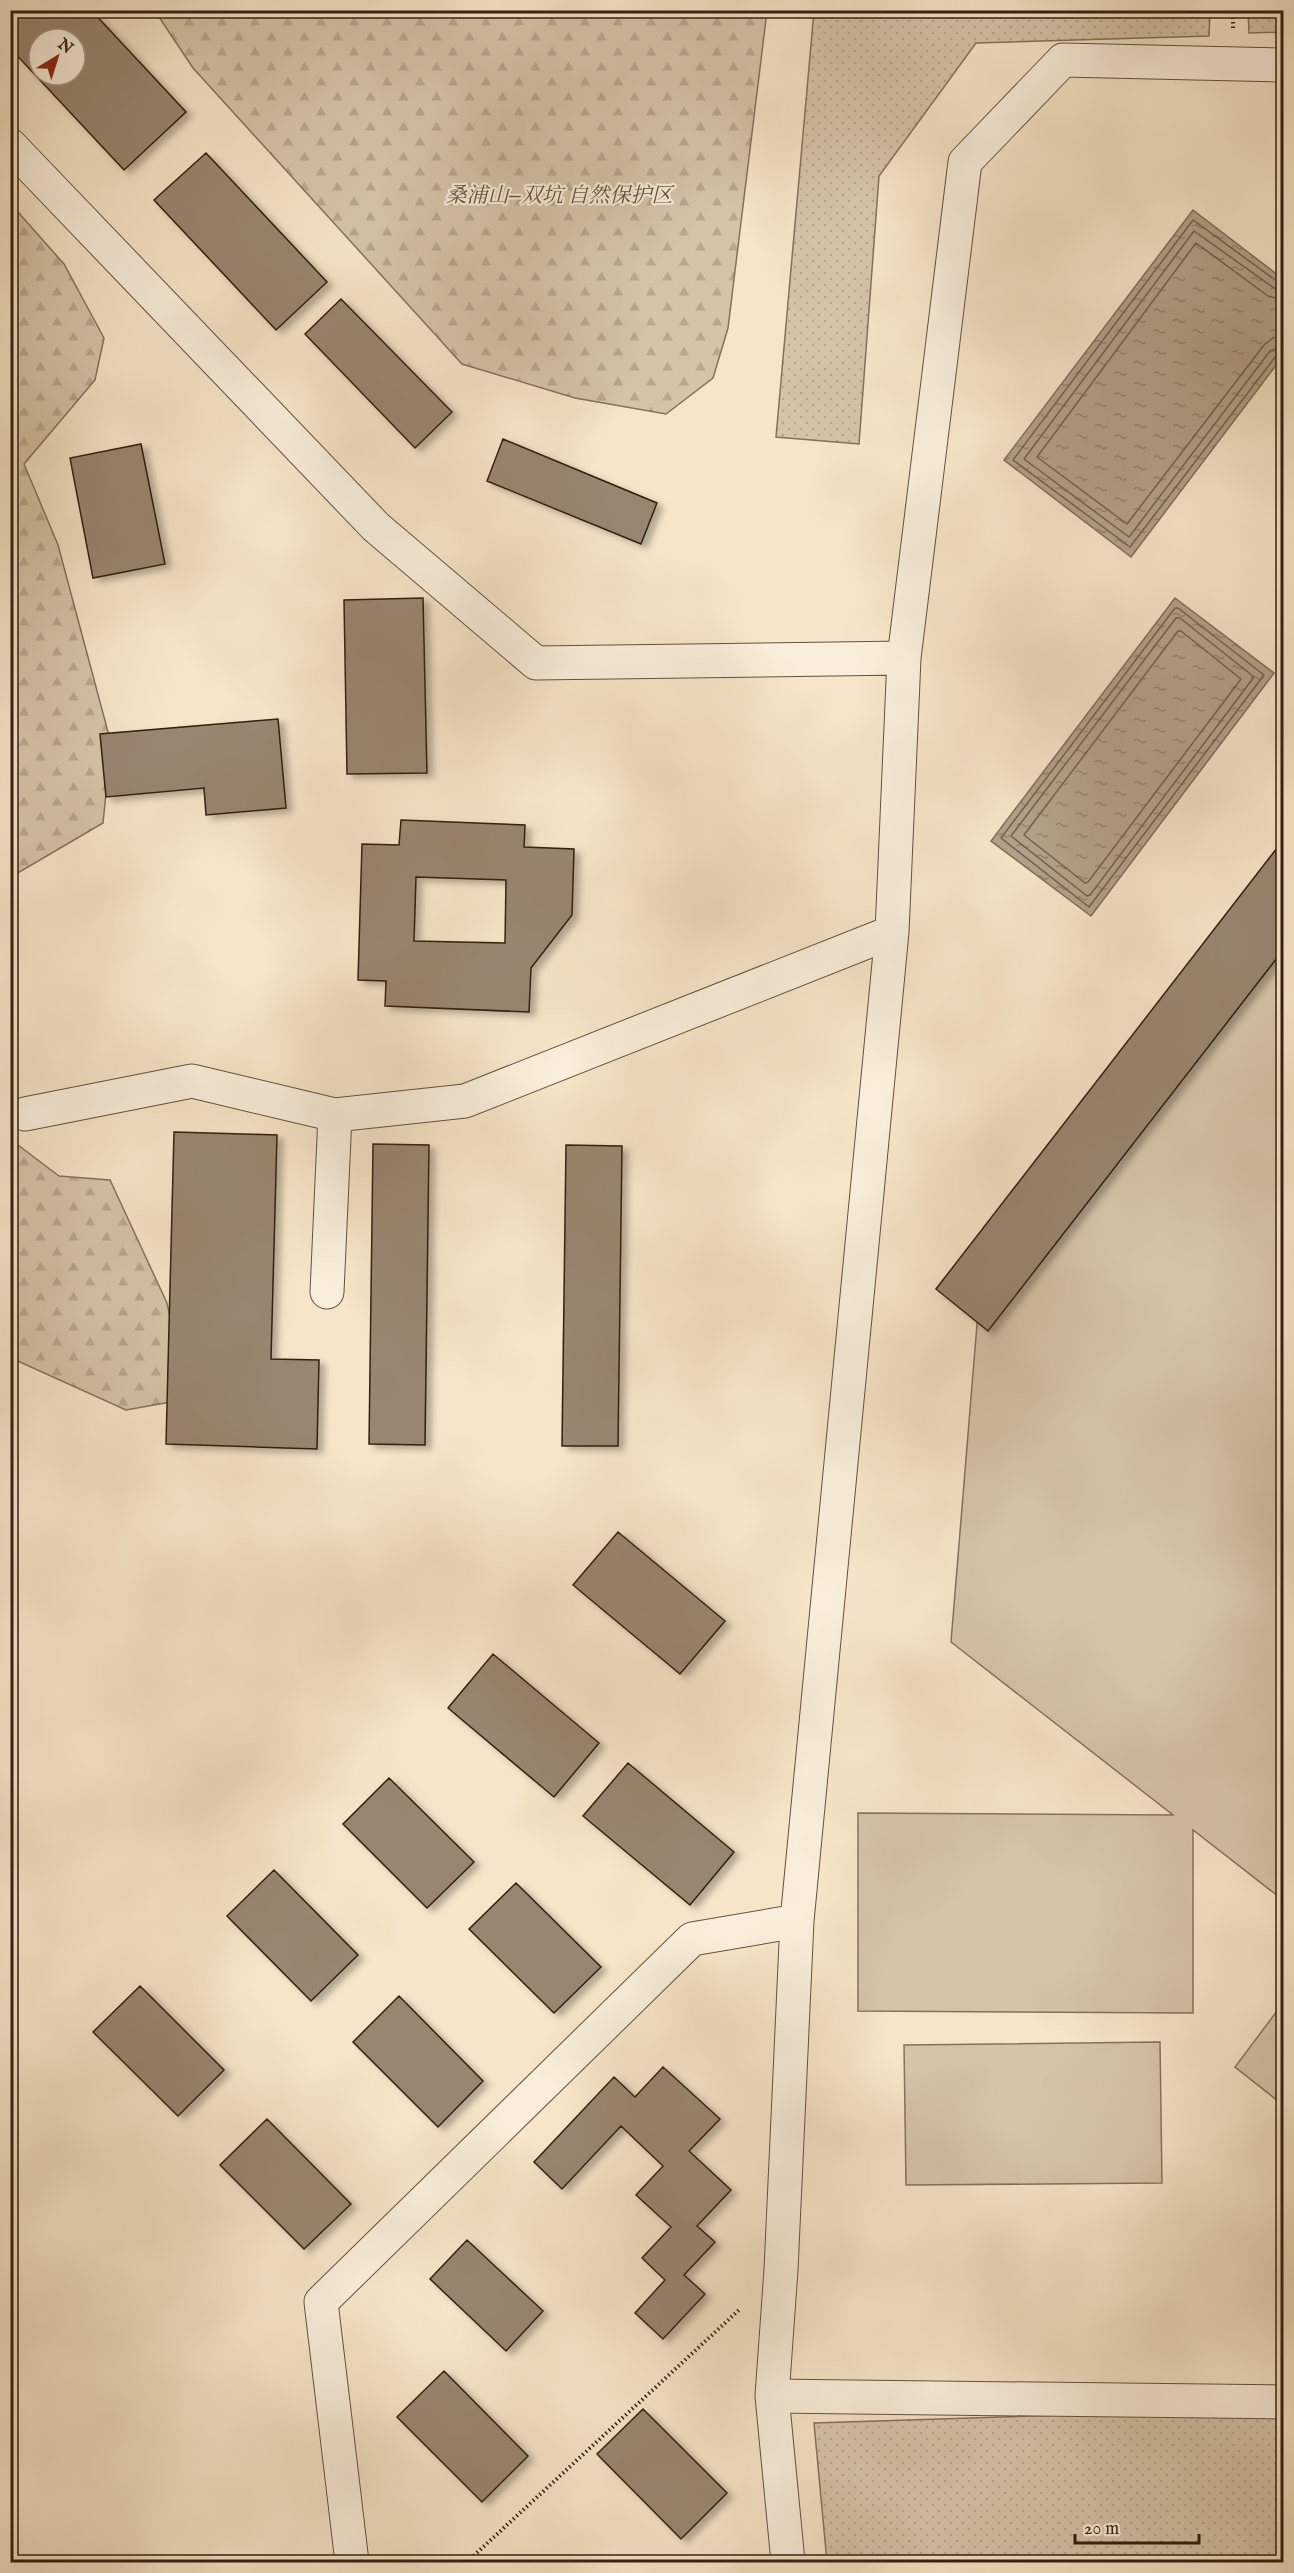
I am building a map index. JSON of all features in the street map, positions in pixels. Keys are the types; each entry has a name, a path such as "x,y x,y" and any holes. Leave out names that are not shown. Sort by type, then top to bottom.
{"street":[{"path":"788,2562 772,2396 781,2270 797,1921 892,932 904,658 965,162 1063,60 1284,65"},
{"path":"10,145 376,527 536,663 904,658"},
{"path":"25,1114 192,1081 335,1114 465,1101 892,932"},
{"path":"327,1292 335,1114"},
{"path":"352,2562 321,2302 692,1939 797,1921"},
{"path":"772,2396 1284,2402"}],"path":[{"path":"467,2562 781,2270"}],"green space":[{"name":"桑浦山—双坑 自然保护区","path":"155,11 767,11 728,328 713,378 666,414 575,398 462,364 193,68"},
{"path":"814,11 1210,11 1209,36 976,43 879,176 859,444 776,437"},
{"path":"1248,11 1283,11 1283,32 1249,33"},
{"path":"10,203 64,264 104,338 95,380 24,464 58,545 111,743 103,823 11,877"},
{"path":"1283,903 1283,1900 1193,1830 1193,2013 858,2011 858,1813 1173,1815 951,1642 979,1300"},
{"path":"10,1139 59,1176 110,1180 167,1303 176,1346 176,1401 126,1410 11,1358"},
{"path":"1283,2003 1283,2105 1235,2067"},
{"path":"1160,2042 1162,2183 906,2185 904,2045"},
{"path":"1283,2408 1283,2562 827,2562 814,2423"}],"water":[{"path":"1193,210 1283,279 1283,356 1131,557 1004,460"},
{"path":"1175,598 1274,673 1091,916 991,841"}],"building":[{"path":"10,10 91,10 186,112 124,170 46,87 87,87 87,27 27,27 27,66 10,48"},
{"path":"206,153 327,282 276,330 154,200"},
{"path":"341,299 452,412 415,448 305,334"},
{"path":"503,439 657,503 641,544 487,481"},
{"path":"141,444 165,564 93,578 70,458"},
{"path":"423,598 427,773 347,774 344,600"},
{"path":"278,719 286,808 206,815 204,788 106,797 100,734"},
{"path":"401,820 525,825 524,847 574,849 572,915 531,968 529,1012 385,1006 386,981 358,980 362,844 399,845","holes":["416,877 506,880 505,943 414,941"]},
{"path":"1284,839 1284,949 988,1331 936,1289"},
{"path":"174,1132 277,1135 271,1359 319,1360 317,1449 166,1444"},
{"path":"373,1144 429,1145 425,1445 369,1444"},
{"path":"566,1145 622,1146 618,1446 562,1446"},
{"path":"618,1532 725,1621 680,1674 573,1585"},
{"path":"493,1654 599,1743 554,1797 448,1708"},
{"path":"628,1763 734,1852 690,1905 583,1816"},
{"path":"389,1778 474,1862 427,1908 343,1824"},
{"path":"274,1870 358,1955 311,2001 227,1916"},
{"path":"516,1883 601,1967 554,2013 469,1929"},
{"path":"140,1986 224,2070 178,2116 93,2032"},
{"path":"399,1996 483,2081 438,2127 353,2042"},
{"path":"663,2067 720,2119 689,2151 731,2190 697,2226 715,2242 684,2275 705,2294 663,2339 635,2313 665,2280 642,2258 671,2227 636,2195 663,2166 621,2126 562,2189 534,2162 614,2077 635,2097"},
{"path":"267,2119 351,2204 304,2249 220,2165"},
{"path":"467,2240 543,2311 506,2351 430,2279"},
{"path":"444,2371 528,2456 482,2502 397,2417"},
{"path":"643,2409 727,2493 681,2539 597,2454"}]}
